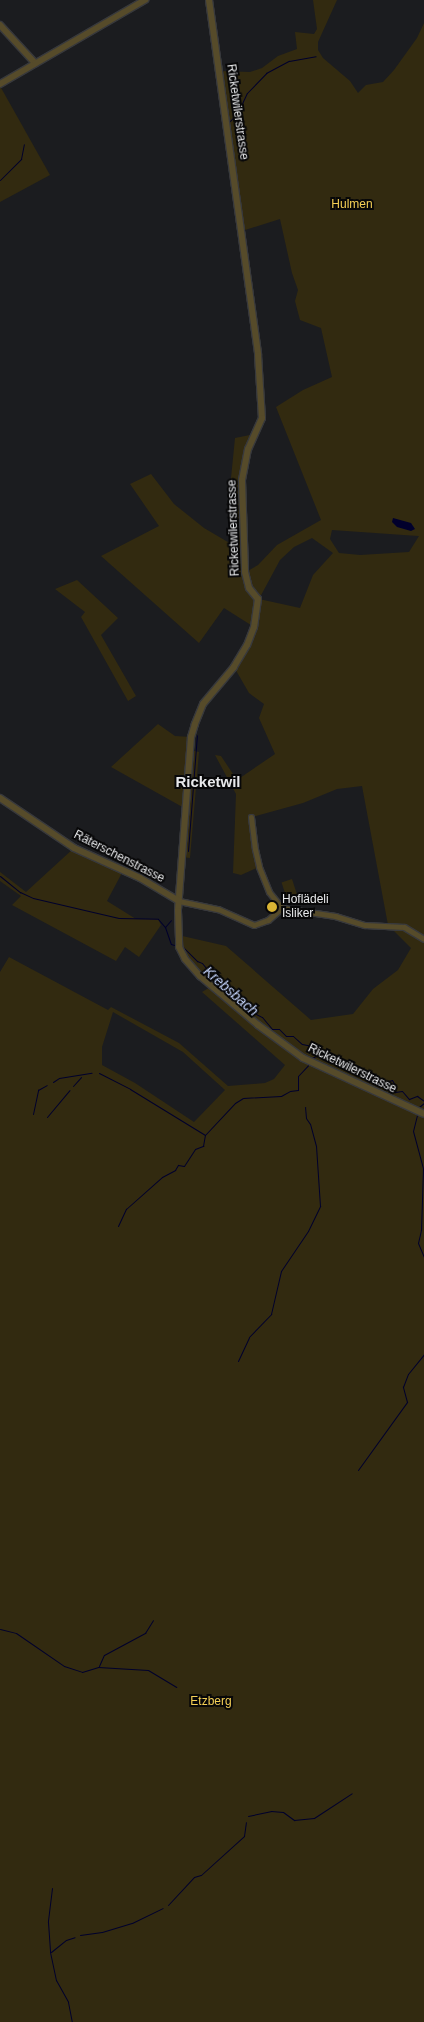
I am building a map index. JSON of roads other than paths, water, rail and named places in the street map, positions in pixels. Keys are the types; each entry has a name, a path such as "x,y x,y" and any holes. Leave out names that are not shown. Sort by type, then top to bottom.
{"street":[{"path":"0,84 146,0"},
{"name":"Ricketwilerstrasse","path":"209,0 258,355 262,418 248,449 242,480 245,572 249,588 258,599 254,627 247,645 227,676 203,704 194,724 179,901 179,947 185,959 200,976 258,1025 303,1058 424,1114"},
{"path":"0,25 35,63"},
{"name":"Räterschenstrasse","path":"0,798 74,848 140,878 179,901"},
{"path":"251,817 259,868 269,892 282,908 335,916 365,925 404,927 424,939"},
{"path":"179,901 218,909 254,925 268,920 282,908"}],"water":[{"path":"393,518 411,523 415,529 411,531 397,527 392,522"}],"waterway":[{"path":"230,121 238,112 247,93 266,73 289,61 316,56"},
{"path":"0,180 21,159 24,144"},
{"path":"188,851 197,735"},
{"name":"Krebsbach","path":"0,876 20,892 33,898 119,918 158,919 165,927 171,944 177,946"},
{"path":"165,927 171,920"},
{"name":"Krebsbach","path":"183,947 197,961 202,963 218,983 224,985 233,994 239,995 254,1013 262,1017 272,1029 279,1029 286,1036 293,1036 302,1044 312,1046 325,1059 354,1064 365,1078 375,1084 392,1080 395,1085 393,1089 395,1092 402,1091 409,1099 417,1096 424,1101"},
{"path":"312,1058 318,1055"},
{"path":"99,1073 130,1089 205,1135 235,1103 243,1098 281,1096 290,1091 298,1090 298,1076 309,1064"},
{"path":"53,1082 59,1078 92,1073"},
{"path":"73,1086 81,1077"},
{"path":"33,1114 38,1090 47,1085"},
{"path":"47,1117 70,1090"},
{"path":"419,1107 424,1103"},
{"path":"238,1361 249,1337 271,1314 281,1271 308,1231 320,1206 316,1146 310,1124 306,1118 305,1107"},
{"path":"417,1115 413,1131 423,1168 421,1230 418,1243 424,1257"},
{"path":"118,1226 126,1209 162,1177 175,1170 178,1165 184,1166 195,1149 203,1146 205,1135"},
{"path":"358,1470 407,1402 403,1387 408,1374 424,1354"},
{"path":"99,1666 104,1655 145,1633 153,1620"},
{"path":"0,1629 16,1633 64,1666 82,1672 98,1667 148,1670 176,1687"},
{"path":"248,1816 271,1811 283,1812 294,1820 314,1818 352,1793"},
{"path":"168,1905 194,1877 201,1875 244,1836 246,1822"},
{"path":"52,1888 48,1922 50,1952 56,1980 68,2002 72,2022"},
{"path":"80,1935 102,1932 132,1923 163,1908"},
{"path":"51,1952 66,1940 75,1937"}],"place":[{"name":"Hoflädeli Isliker","path":"272,907"}],"district":[{"name":"Ricketwil","path":"208,782"}],"park label":[{"name":"Hulmen","path":"352,205"},
{"name":"Etzberg","path":"211,1702"}]}
